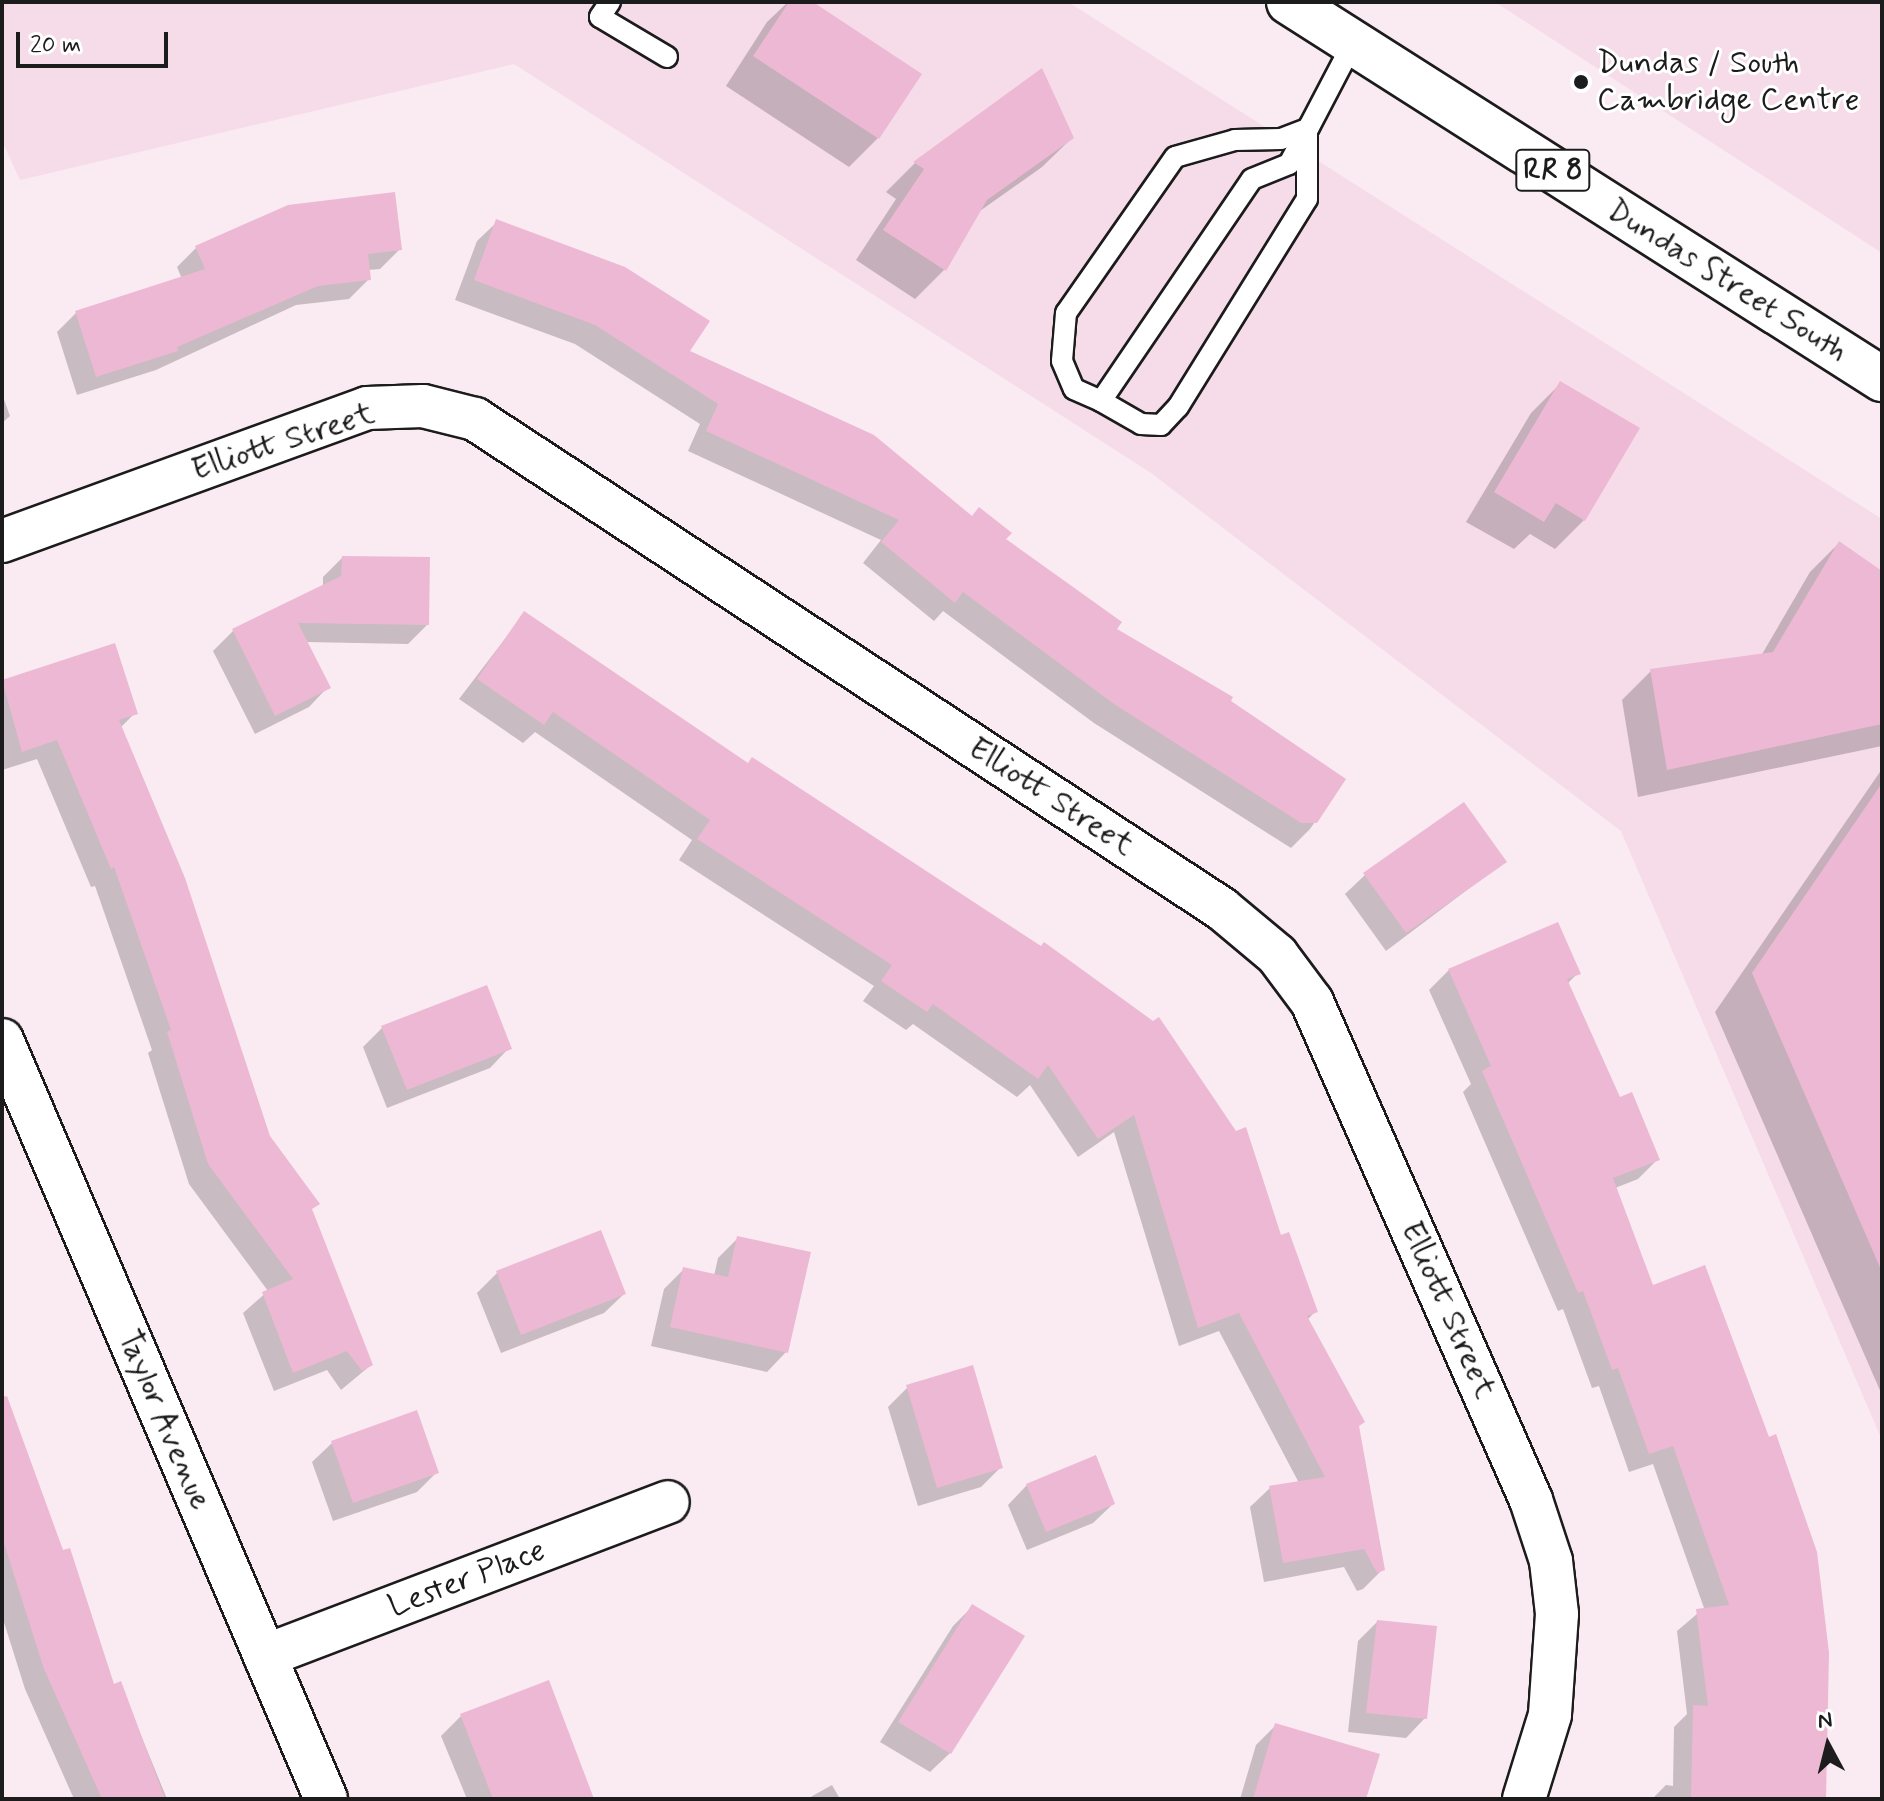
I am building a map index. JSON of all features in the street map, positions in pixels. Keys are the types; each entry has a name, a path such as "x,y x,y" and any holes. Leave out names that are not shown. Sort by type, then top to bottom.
{"main road":[{"name":"Dundas Street South","path":"1289,2 1882,379"}],"street":[{"name":"Elliott Street","path":"2,541 367,408 423,406 475,419 1222,909 1277,955 1312,1002 1531,1500 1551,1561 1557,1614 1550,1715 1524,1799"},
{"name":"Taylor Avenue","path":"2,1040 326,1799"},
{"name":"Lester Place","path":"265,1656 668,1502"}],"lane":[{"path":"610,2 600,17 667,57"},
{"path":"1101,401 1252,179 1289,164 1353,43"},
{"path":"1307,129 1307,199 1178,407 1161,425 1141,424 1074,389 1062,361 1066,313 1175,157 1235,140 1281,139 1307,129"}],"shaded area":[{"path":"2,2 1068,2 1882,519 1882,1440 1621,831 1151,473 514,64 20,180 2,141"},
{"path":"1495,2 1882,2 1882,253"}],"building":[{"path":"789,2 813,2 922,74 879,139 753,56"},
{"path":"1042,68 1074,138 987,200 946,271 883,230 924,169 913,162"},
{"path":"395,192 402,250 368,254 371,280 318,286 177,347 178,351 96,377 75,311 205,269 195,246 288,205"},
{"path":"496,219 625,267 710,321 690,351 874,435 972,516 979,507 1012,533 1006,539 1122,622 1117,629 1233,697 1231,701 1346,779 1317,823 1301,823 1114,704 963,592 955,603 881,542 899,520 706,431 718,404 595,325 474,280"},
{"path":"1560,381 1640,428 1585,521 1556,503 1544,522 1494,492"},
{"path":"1839,541 1882,571 1882,724 1667,770 1650,669 1773,652"},
{"path":"342,556 430,557 429,625 298,623 331,688 275,716 232,629 341,576"},
{"path":"524,611 748,763 752,757 1041,946 1044,942 1153,1021 1159,1017 1236,1131 1246,1127 1281,1235 1289,1232 1318,1312 1307,1316 1365,1422 1359,1426 1385,1570 1377,1573 1364,1549 1283,1563 1269,1486 1325,1477 1239,1313 1198,1328 1134,1115 1098,1139 1048,1065 1038,1079 933,1004 927,1012 881,981 892,965 697,839 710,820 553,712 544,725 477,679"},
{"path":"115,643 138,714 119,720 185,878 270,1136 320,1204 312,1209 373,1365 362,1371 347,1351 293,1373 262,1292 293,1279 208,1164 167,1032 171,1030 114,867 111,869 57,740 22,752 2,680"},
{"path":"1882,783 1882,1272 1752,973"},
{"path":"1464,802 1507,862 1406,933 1363,873"},
{"path":"1558,922 1581,974 1567,979 1620,1097 1632,1092 1660,1160 1613,1178 1653,1285 1705,1265 1769,1437 1776,1434 1817,1552 1829,1653 1826,1799 1691,1799 1693,1705 1708,1706 1696,1609 1729,1605 1673,1446 1649,1454 1618,1368 1612,1370 1583,1291 1578,1293 1482,1071 1491,1066 1448,969"},
{"path":"487,985 512,1049 407,1090 381,1026"},
{"path":"601,1230 626,1294 521,1335 496,1271"},
{"path":"737,1236 811,1252 788,1353 670,1327 683,1267 728,1277"},
{"path":"973,1365 1003,1468 937,1488 906,1385"},
{"path":"7,1396 63,1550 70,1548 114,1684 121,1681 165,1799 102,1799 44,1669 2,1537 2,1397"},
{"path":"417,1410 439,1473 353,1503 331,1441"},
{"path":"1096,1455 1115,1504 1046,1532 1026,1484"},
{"path":"972,1604 1025,1636 951,1754 898,1722"},
{"path":"1377,1620 1437,1626 1427,1719 1366,1713"},
{"path":"549,1680 594,1799 493,1799 460,1714"},
{"path":"1275,1723 1380,1754 1366,1799 1253,1799"}],"place":[{"name":"Dundas / South Cambridge Centre","path":"1581,82"}]}
